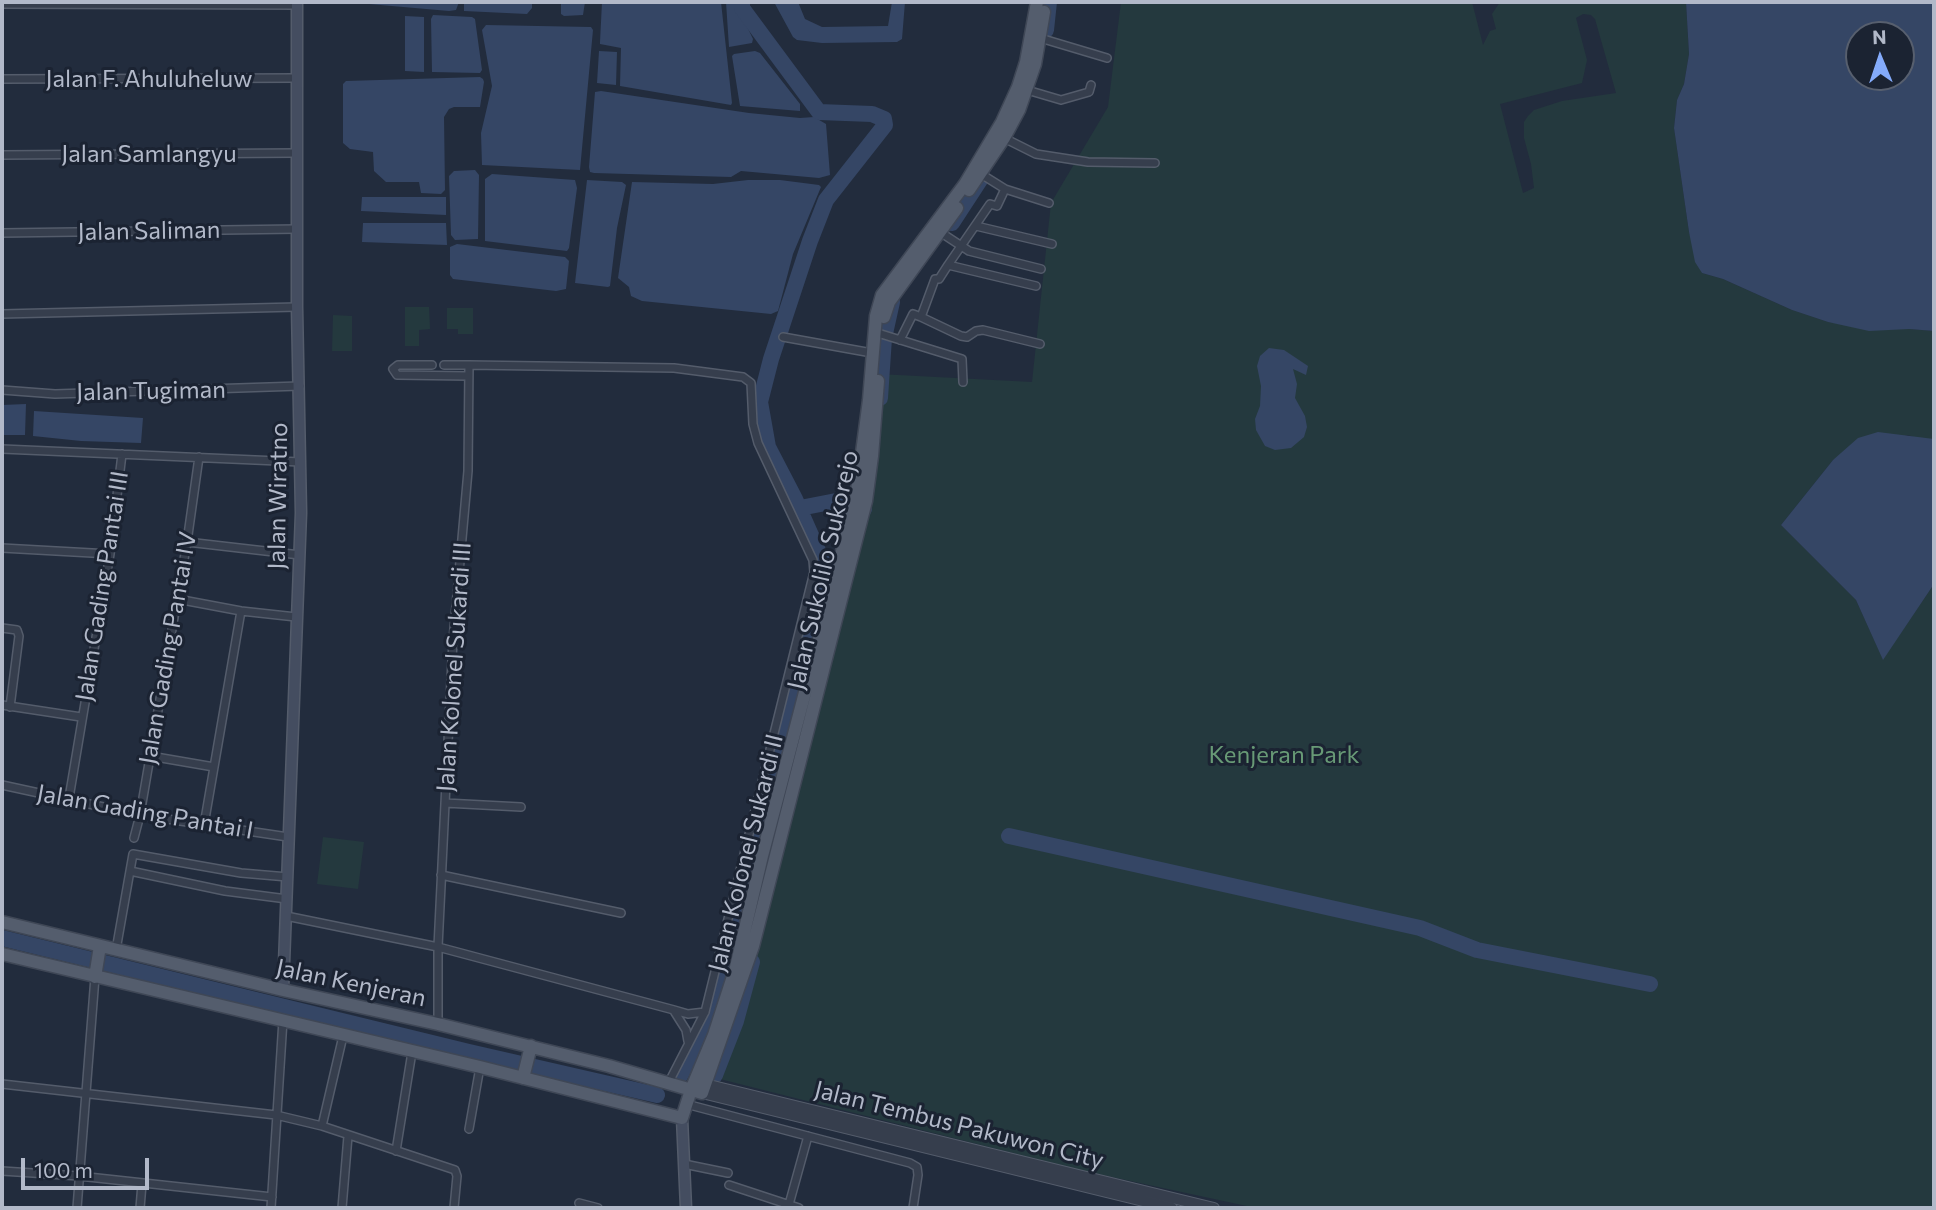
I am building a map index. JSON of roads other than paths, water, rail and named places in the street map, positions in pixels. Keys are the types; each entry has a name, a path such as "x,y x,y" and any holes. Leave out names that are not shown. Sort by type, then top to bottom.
{"main road":[{"name":"Jalan Sukolilo Sukorejo","path":"1037,2 1041,39"},
{"name":"Jalan Sukolilo Sukorejo","path":"682,1118 686,1104 698,1087 753,946 768,858 861,499 878,400 885,336 880,317 943,235 1007,134 1028,90 1041,39 1045,2"},
{"name":"Jalan Wiratno","path":"283,990 302,462 297,307 297,4"},
{"name":"Jalan Sukolilo Sukorejo","path":"861,499 872,353 887,287 948,207 982,174"},
{"name":"Jalan Kenjeran","path":"2,922 698,1087"},
{"path":"95,976 99,947"},
{"name":"Jalan Kenjeran","path":"2,954 524,1077 682,1118"},
{"path":"524,1077 530,1047"},
{"path":"682,1118 686,1208"}],"street":[{"path":"2,4 297,4"},
{"path":"1041,39 1107,58"},
{"name":"Jalan F. Ahuluheluw","path":"2,79 297,78"},
{"path":"1028,90 1061,100 1089,92 1091,85"},
{"path":"1007,134 1036,154 1088,162 1156,163"},
{"name":"Jalan Samlangyu","path":"2,155 296,153"},
{"path":"982,174 1006,189 1049,203"},
{"path":"922,317 935,279 939,279 990,204 997,206 1006,189"},
{"path":"976,226 1052,244"},
{"name":"Jalan Saliman","path":"2,233 297,229"},
{"path":"943,235 961,248 1041,269"},
{"path":"948,265 1036,286"},
{"path":"2,314 297,307"},
{"path":"901,341 912,314 961,336 967,337 982,330 1040,344"},
{"path":"885,336 962,359 963,382"},
{"path":"783,337 872,353"},
{"path":"432,365 398,365 393,369 397,375 468,376"},
{"path":"444,365 468,365"},
{"name":"Jalan Kolonel Sukardi III","path":"438,1024 438,947 453,640 468,471 468,365"},
{"name":"Jalan Kolonel Sukardi II","path":"468,365 674,368 734,374 748,380 758,443 813,560 814,572 705,1013 668,1082"},
{"name":"Jalan Tugiman","path":"2,390 55,394 300,386"},
{"path":"2,449 302,462"},
{"name":"Jalan Gading Pantai III","path":"69,798 110,554 122,454"},
{"name":"Jalan Gading Pantai IV","path":"134,838 187,542 199,457"},
{"path":"187,542 300,555"},
{"path":"2,548 110,554"},
{"path":"177,599 241,611 296,617"},
{"path":"204,825 241,611"},
{"path":"2,628 17,630 19,636 6,706"},
{"name":"Jalan Gading Pantai III","path":"6,706 81,717"},
{"path":"150,756 214,767"},
{"name":"Jalan Gading Pantai I","path":"2,785 140,815 288,837"},
{"path":"445,803 521,807"},
{"path":"116,950 133,853 242,873 288,877"},
{"path":"130,871 225,891 287,899"},
{"path":"441,875 621,914"},
{"path":"286,916 438,947 688,1014 705,1013"},
{"path":"77,1208 95,976"},
{"path":"674,1010 686,1030 688,1041"},
{"path":"271,1208 282,1020"},
{"path":"322,1126 343,1035"},
{"path":"396,1151 412,1052"},
{"path":"470,1129 480,1067"},
{"path":"2,1084 276,1115 322,1126 455,1170 457,1176 454,1208"},
{"name":"Jalan Tembus Pakuwon City","path":"698,1087 1172,1208"},
{"name":"Jalan Tembus Pakuwon City","path":"698,1087 1214,1208"},
{"path":"686,1104 910,1163 916,1167 918,1175 913,1208"},
{"path":"342,1208 348,1136"},
{"path":"788,1207 808,1136"},
{"path":"684,1164 728,1173"},
{"path":"2,1180 2,1171 79,1176 272,1197"},
{"path":"140,1208 142,1184"},
{"path":"729,1185 788,1207 799,1208"},
{"path":"579,1203 598,1208"}],"water":[{"path":"360,2 459,2 456,10 449,11"},
{"path":"464,2 532,2 532,8 527,14 464,11"},
{"path":"561,2 585,2 583,15 564,16 561,14"},
{"path":"602,2 721,2 731,105 620,86 621,48 600,44"},
{"path":"726,2 735,2 753,39 752,43 729,47"},
{"path":"774,2 798,2 805,19 822,27 888,26 892,2 905,2 902,39 897,42 822,43 797,40"},
{"path":"1686,2 1934,2 1934,331 1869,331 1828,322 1702,273 1695,262 1689,232 1674,128 1677,100 1684,84 1689,54"},
{"path":"433,15 475,19 482,70 480,73 432,72"},
{"path":"405,16 424,17 424,72 405,71"},
{"path":"486,25 591,27 593,30 580,170 482,165 481,133 492,86 482,30"},
{"path":"599,51 617,52 616,85 597,83"},
{"path":"755,51 760,53 800,104 800,111 740,106 732,56"},
{"path":"480,77 484,82 480,107 454,107 449,109 444,117 445,190 441,194 421,193 419,182 386,182 374,171 373,152 350,149 343,143 343,84 346,81"},
{"path":"595,92 749,113 814,117 826,124 830,175 819,178 741,171 731,177 590,172"},
{"path":"475,170 479,175 478,239 455,240 451,235 449,176 454,171"},
{"path":"492,174 575,180 577,188 567,251 485,241 485,179"},
{"path":"587,180 622,182 626,185 608,287 575,283"},
{"path":"780,180 821,187 793,254 778,311 771,314 642,301 631,296 629,287 618,278 632,182 713,184"},
{"path":"362,197 446,197 446,215 361,211"},
{"path":"363,223 446,223 447,245 362,242"},
{"path":"457,244 565,257 569,261 566,289 556,291 453,279 450,275 450,247"},
{"path":"1269,348 1284,350 1308,366 1306,375 1293,369 1297,384 1295,398 1305,416 1307,427 1304,437 1291,448 1275,450 1265,446 1256,430 1255,419 1260,406 1261,386 1257,366 1260,356"},
{"path":"26,404 25,435 2,435 2,405"},
{"path":"34,411 143,418 141,443 33,436"},
{"path":"1878,432 1934,439 1934,584 1883,660 1856,600 1781,525 1833,460 1858,438"}],"waterway":[{"path":"680,1076 712,1017 733,949 826,569 768,447 760,402 771,359 826,200 885,125 884,119 872,114 819,112 742,8 742,2"},
{"path":"1046,30 1049,2"},
{"path":"952,223 982,177"},
{"path":"880,398 884,338 892,302"},
{"path":"800,508 836,501 864,509"},
{"path":"1009,836 1420,928 1477,950 1650,984"},
{"path":"2,938 657,1095"},
{"path":"715,1075 736,1021 752,962"}],"park label":[{"name":"Kenjeran Park","path":"1284,755"}]}
